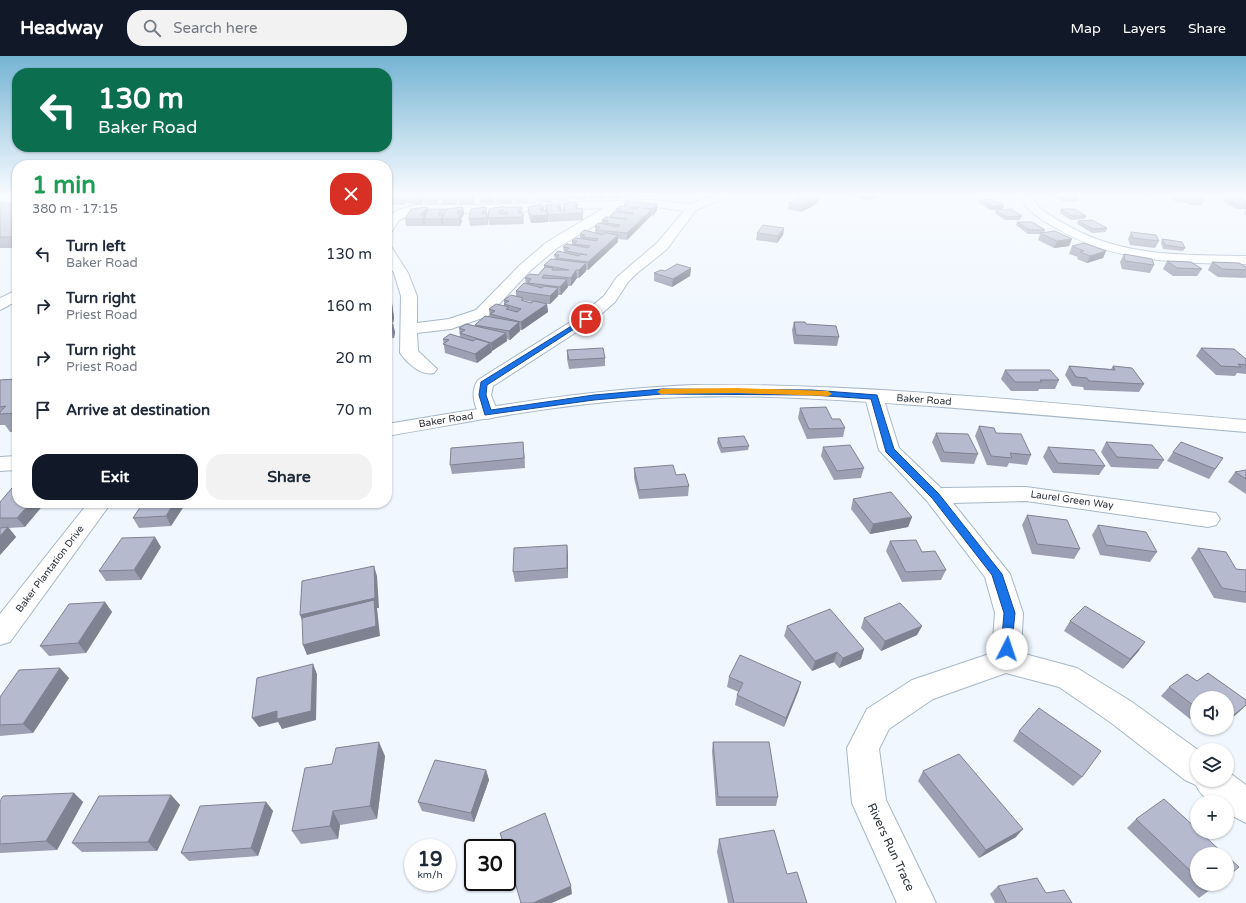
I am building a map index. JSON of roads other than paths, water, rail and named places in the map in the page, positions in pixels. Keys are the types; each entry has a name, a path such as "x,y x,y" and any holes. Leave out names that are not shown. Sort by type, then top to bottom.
{"street":[{"path":"409,329 451,324 482,313 530,263 552,245 570,235"},
{"path":"488,413 482,395 484,384 586,319 610,299 622,280 662,246 671,235"},
{"path":"1074,235 1114,250 1168,258 1246,260"},
{"path":"392,260 401,274 409,296 409,353 428,369"},
{"name":"Baker Road","path":"392,429 594,397 662,392 804,392 1246,426"},
{"path":"874,397 890,450 935,496 997,574 1009,613 1006,661 1067,677 1120,712 1190,764"},
{"path":"0,464 12,463"},
{"name":"Laurel Green Way","path":"935,496 1026,494 1208,519"},
{"name":"Baker Plantation Drive","path":"0,634 96,508"},
{"name":"Rivers Run Trace","path":"917,903 869,803 863,748 878,719 923,689 1006,661"},
{"path":"1220,787 1246,806"}]}
